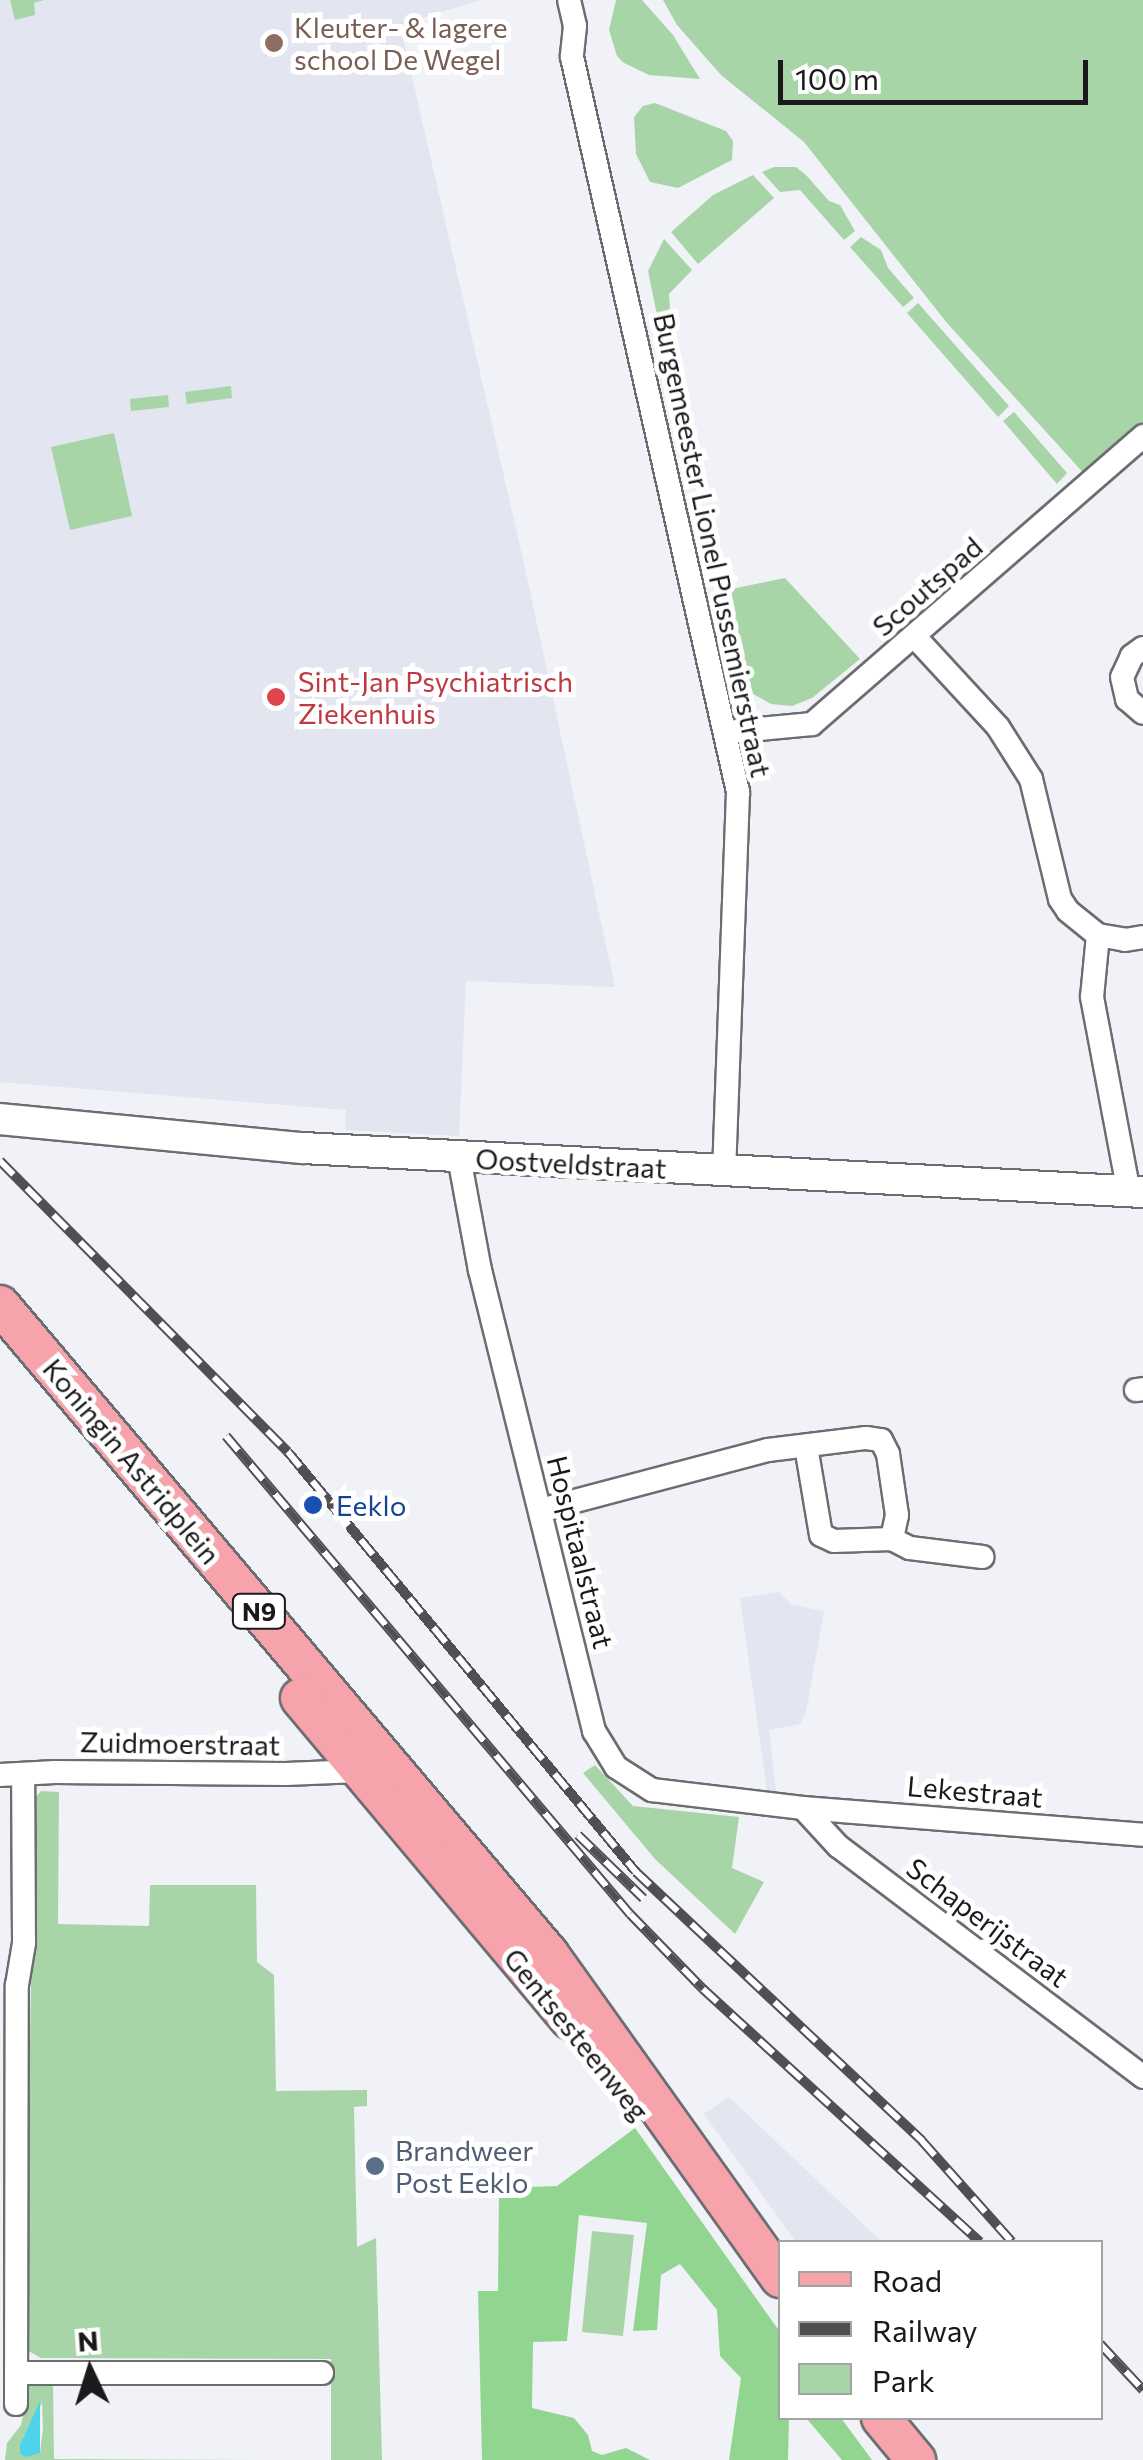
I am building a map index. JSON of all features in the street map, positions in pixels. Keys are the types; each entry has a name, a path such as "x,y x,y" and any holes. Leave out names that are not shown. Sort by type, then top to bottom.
{"main road":[{"name":"Koningin Astridplein","path":"0,1304 370,1762"},
{"name":"Koningin Astridplein","path":"0,1340 370,1762"},
{"name":"Gentsesteenweg","path":"370,1762 549,1954 778,2275"},
{"name":"Gentsesteenweg","path":"370,1762 600,2056 778,2304"},
{"path":"864,2420 896,2460"},
{"path":"883,2420 916,2460"}],"street":[{"name":"Burgemeester Lionel Pussemierstraat","path":"570,0 575,26 572,57 728,732 738,792 724,1170"},
{"name":"Scoutspad","path":"728,732 812,724 1143,436"},
{"path":"915,637 998,728 1031,779 1060,899 1079,923 1098,936 1126,940 1143,937"},
{"path":"1143,648 1132,656 1122,677 1127,699 1143,713"},
{"path":"1098,936 1092,997 1136,1192"},
{"name":"Oostveldstraat","path":"0,1119 303,1148 1136,1192"},
{"name":"Hospitaalstraat","path":"458,1157 480,1270 594,1731 616,1767 652,1790 803,1808"},
{"path":"540,1510 768,1450 866,1438 881,1440 888,1454 897,1515 892,1539"},
{"path":"806,1446 820,1535 834,1542 892,1539 910,1548 982,1557"},
{"name":"Zuidmoerstraat","path":"12,1776 55,1772 256,1775 370,1762"},
{"path":"12,1776 24,1943 18,1985 16,2404"},
{"name":"Lekestraat","path":"803,1808 1143,1834"},
{"name":"Schaperijstraat","path":"803,1808 838,1846 1143,2077"},
{"path":"16,2373 322,2373"}],"shaded area":[{"name":"Sint-Jan Psychiatrisch Ziekenhuis","path":"0,0 480,0 400,25 523,559 615,987 466,981 459,1136 345,1130 346,1110 0,1082"},
{"path":"779,1592 792,1605 824,1611 806,1713 800,1724 769,1730 776,1791 767,1791 740,1598"},
{"path":"729,2097 880,2240 795,2240 704,2114"}],"green space":[{"path":"10,0 44,0 34,3 35,15 15,20"},
{"path":"616,0 642,0 673,35 700,79 649,75 624,63 617,56 609,30"},
{"path":"663,0 1143,0 1143,428 1088,478 947,323 804,142 721,75 677,25"},
{"path":"655,103 726,131 733,141 732,160 678,188 650,182 636,154 634,117 643,106"},
{"path":"774,167 796,167 829,201 840,205 855,231 844,240 800,190 780,192 762,172"},
{"path":"753,175 774,198 698,264 671,232 713,195"},
{"path":"861,237 881,250 888,268 914,298 903,307 850,247"},
{"path":"664,239 692,270 669,294 670,309 658,320 648,271"},
{"path":"918,303 1009,406 998,417 907,313"},
{"path":"231,386 232,398 187,404 185,392"},
{"path":"168,395 169,407 131,411 130,399"},
{"path":"1014,412 1067,473 1057,484 1003,421"},
{"path":"114,433 132,516 70,530 51,447"},
{"path":"785,578 860,659 812,698 792,706 771,704 753,694 741,671 722,591"},
{"path":"595,1765 633,1806 739,1817 732,1868 764,1882 735,1934 655,1859 583,1773"},
{"path":"41,1791 59,1792 58,1924 149,1926 150,1885 256,1885 257,1962 274,1975 276,2091 367,2090 367,2106 354,2107 357,2247 376,2238 382,2460 331,2460 331,2359 41,2358 25,2349 34,1799"},
{"path":"635,2128 778,2329 778,2420 789,2420 788,2460 729,2460 741,2378 720,2356 717,2310 680,2264 661,2275 657,2330 633,2331 647,2223 579,2215 567,2341 533,2342 532,2408 574,2418 588,2435 592,2451 602,2455 626,2448 650,2460 482,2460 478,2291 498,2291 499,2188 557,2186"},
{"path":"592,2231 634,2235 623,2336 582,2332"},
{"path":"53,2379 54,2459 275,2460 5,2460 7,2443 21,2425 29,2386","holes":["42,2403 40,2453 23,2438"]},
{"path":"808,2420 842,2420 872,2460 842,2460"}],"water":[{"path":"40,2401 40,2453 26,2457 20,2454 20,2445"}],"railway":[{"path":"0,1161 288,1452 636,1872 922,2141 1010,2240"},
{"path":"226,1436 630,1914 703,1989 978,2240"},
{"path":"578,1835 643,1898"},
{"path":"1103,2347 1143,2390"}],"place":[{"name":"Kleuter- & lagere school De Wegel","path":"274,43"},
{"name":"Sint-Jan Psychiatrisch Ziekenhuis","path":"276,697"},
{"name":"Eeklo","path":"313,1505"},
{"name":"Brandweer Post Eeklo","path":"375,2166"}]}
